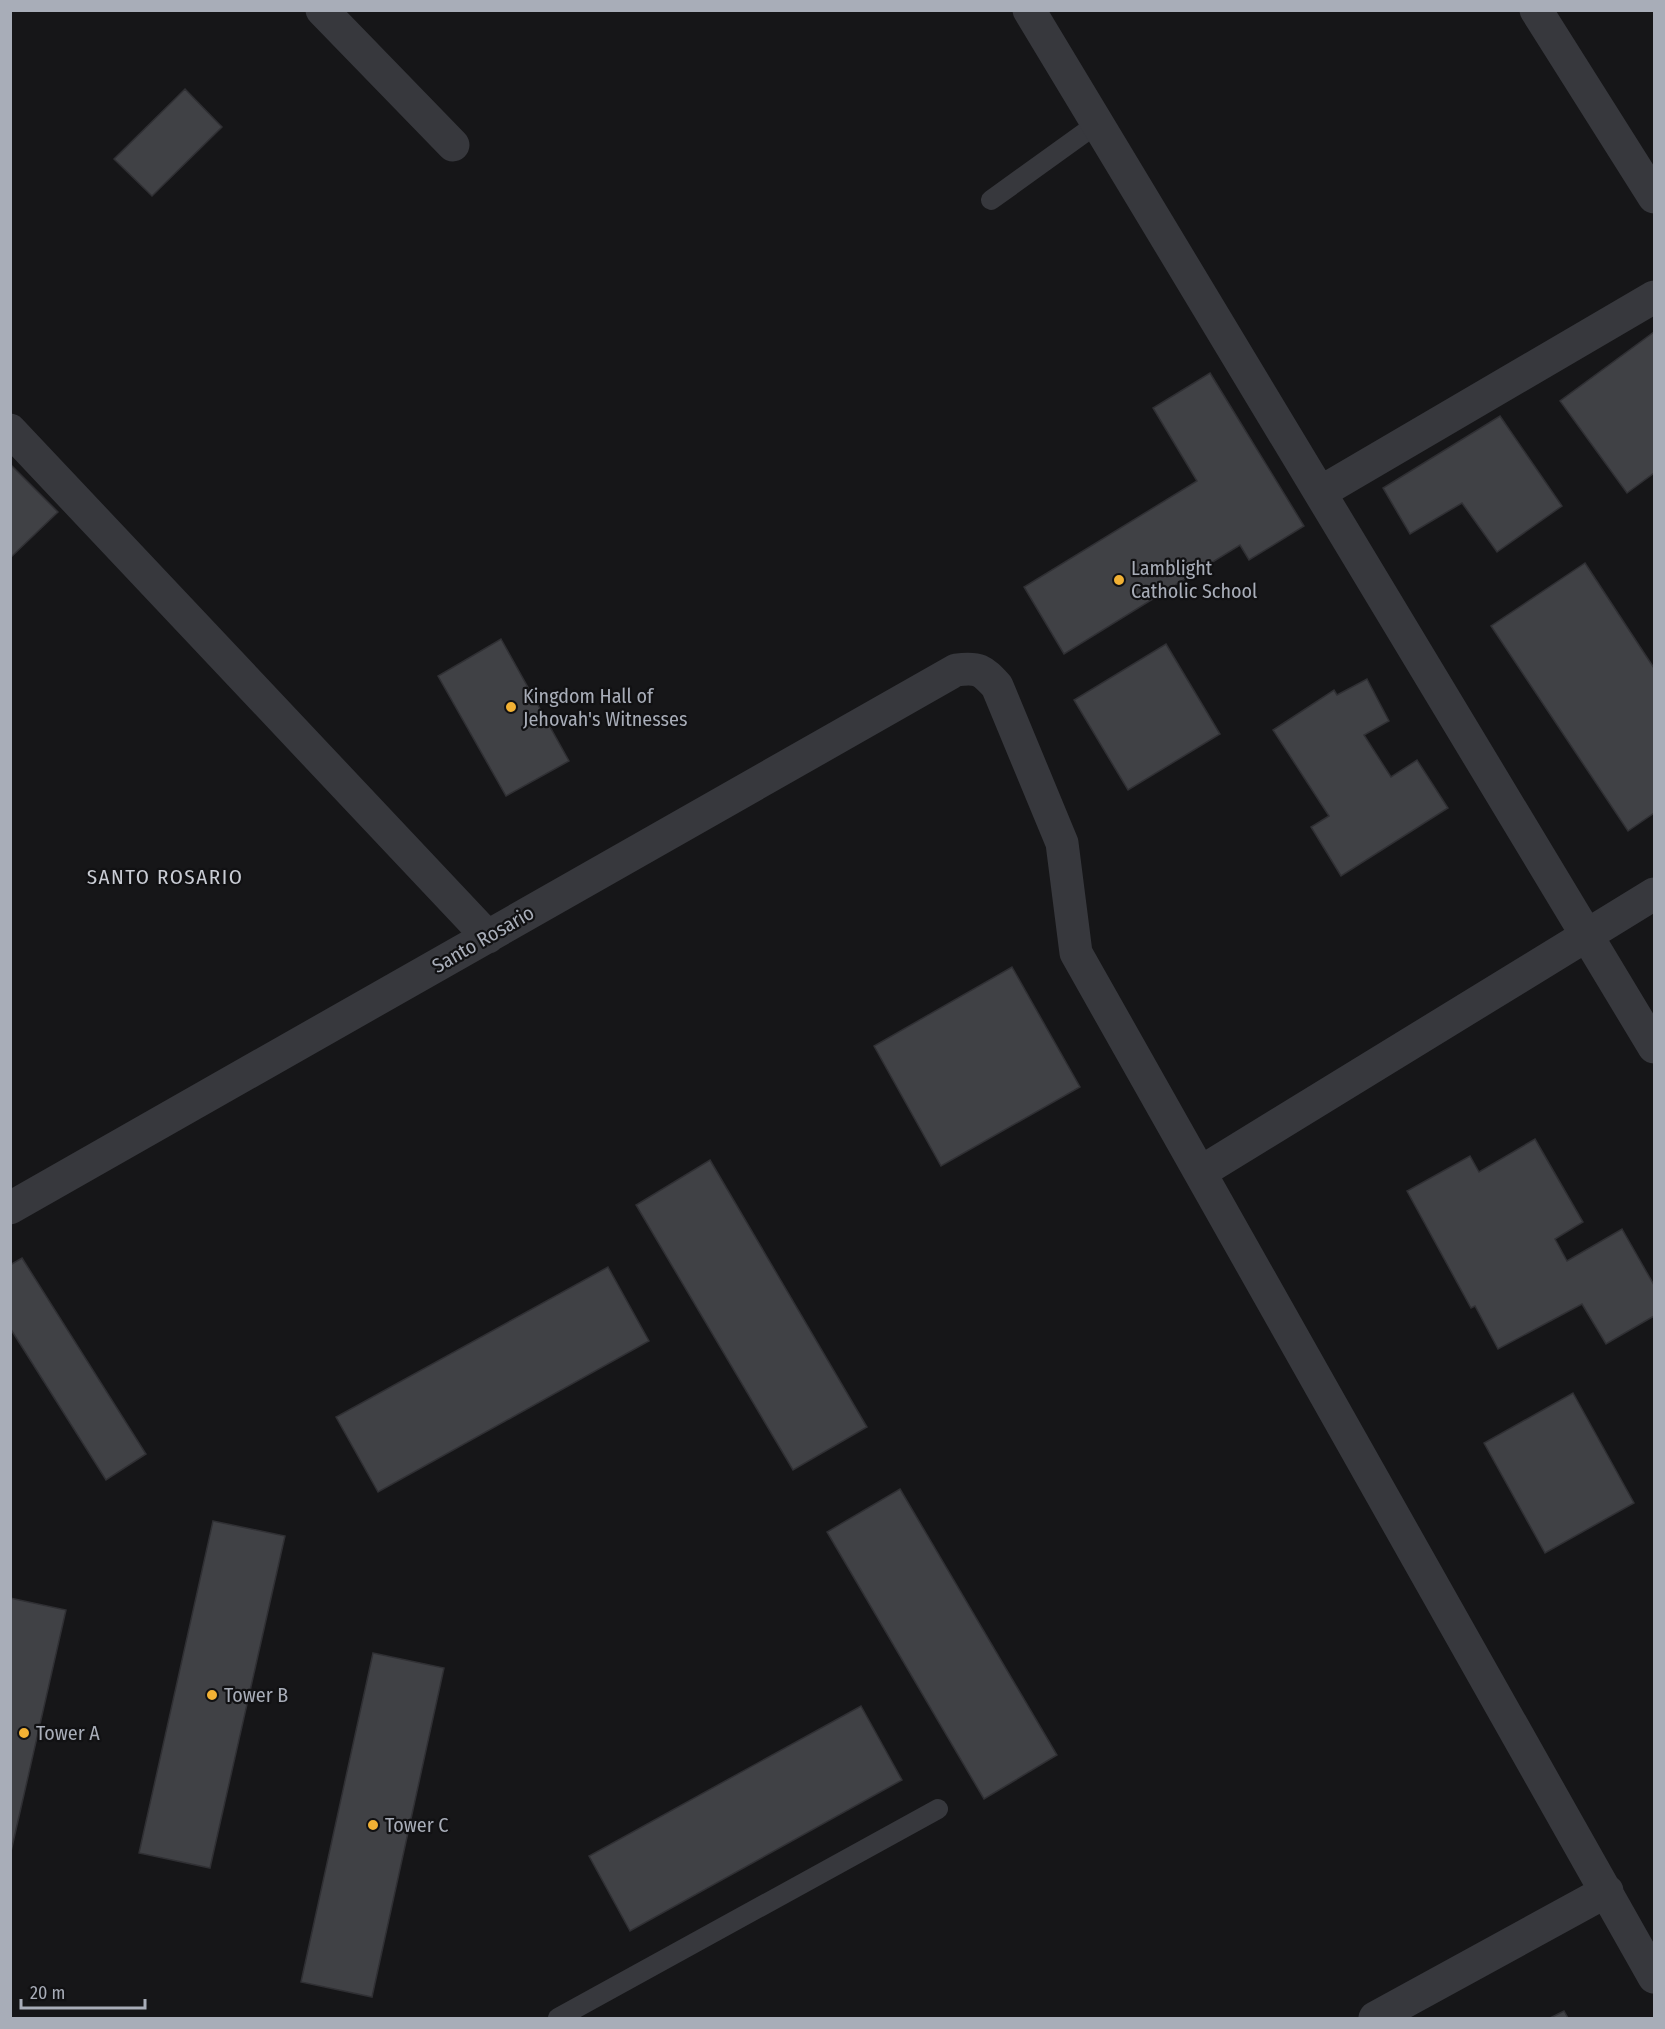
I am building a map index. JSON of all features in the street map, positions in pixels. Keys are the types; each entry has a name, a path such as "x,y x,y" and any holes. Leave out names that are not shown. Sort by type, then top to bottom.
{"street":[{"path":"322,10 453,145"},
{"path":"1029,10 1654,1047"},
{"path":"1536,10 1654,197"},
{"path":"1321,492 1654,297"},
{"path":"10,430 488,936"},
{"name":"Santo Rosario","path":"17,1194 488,936 956,670 970,668 983,671 997,687 1062,843 1076,953 1201,1172"},
{"path":"1654,894 1201,1172 1654,1977"},
{"path":"1374,2019 1607,1891"}],"lane":[{"path":"991,200 1098,123"},
{"path":"558,2019 938,1809"}],"building":[{"path":"185,89 222,127 152,196 114,159"},
{"path":"1654,332 1654,473 1627,493 1560,401"},
{"path":"1210,373 1304,526 1249,560 1240,545 1064,654 1024,587 1197,481 1153,408"},
{"path":"1500,416 1562,506 1497,552 1462,503 1410,534 1383,488"},
{"path":"10,464 58,512 10,558"},
{"path":"1585,563 1654,668 1654,813 1628,831 1491,626"},
{"path":"501,639 569,761 506,796 438,676"},
{"path":"1166,644 1220,734 1128,790 1074,700"},
{"path":"1367,679 1389,721 1364,735 1391,777 1417,760 1448,808 1341,876 1311,827 1329,816 1273,730 1334,690 1337,695"},
{"path":"1012,967 1080,1087 941,1166 874,1046"},
{"path":"1535,1139 1583,1222 1555,1239 1567,1261 1622,1229 1654,1285 1654,1316 1606,1344 1582,1304 1498,1349 1475,1306 1471,1308 1407,1191 1470,1156 1479,1172"},
{"path":"710,1160 867,1427 793,1470 636,1205"},
{"path":"22,1258 146,1454 106,1480 10,1328 10,1265"},
{"path":"608,1267 649,1341 378,1492 336,1417"},
{"path":"1573,1393 1634,1503 1545,1553 1484,1443"},
{"path":"900,1489 1057,1755 984,1799 827,1532"},
{"name":"Tower B","path":"213,1521 285,1536 210,1868 139,1853"},
{"name":"Tower A","path":"10,1598 66,1610 10,1856"},
{"name":"Tower C","path":"373,1653 444,1668 372,1997 301,1982"},
{"path":"861,1706 902,1780 630,1931 589,1856"},
{"path":"1564,2011 1568,2018 1550,2018"}],"place":[{"name":"Lamblight Catholic School","path":"1119,580"},
{"name":"Kingdom Hall of Jehovah's Witnesses","path":"511,707"},
{"name":"Tower B","path":"212,1695"},
{"name":"Tower A","path":"24,1733"},
{"name":"Tower C","path":"373,1825"}],"district":[{"name":"SANTO ROSARIO","path":"165,877"}]}
